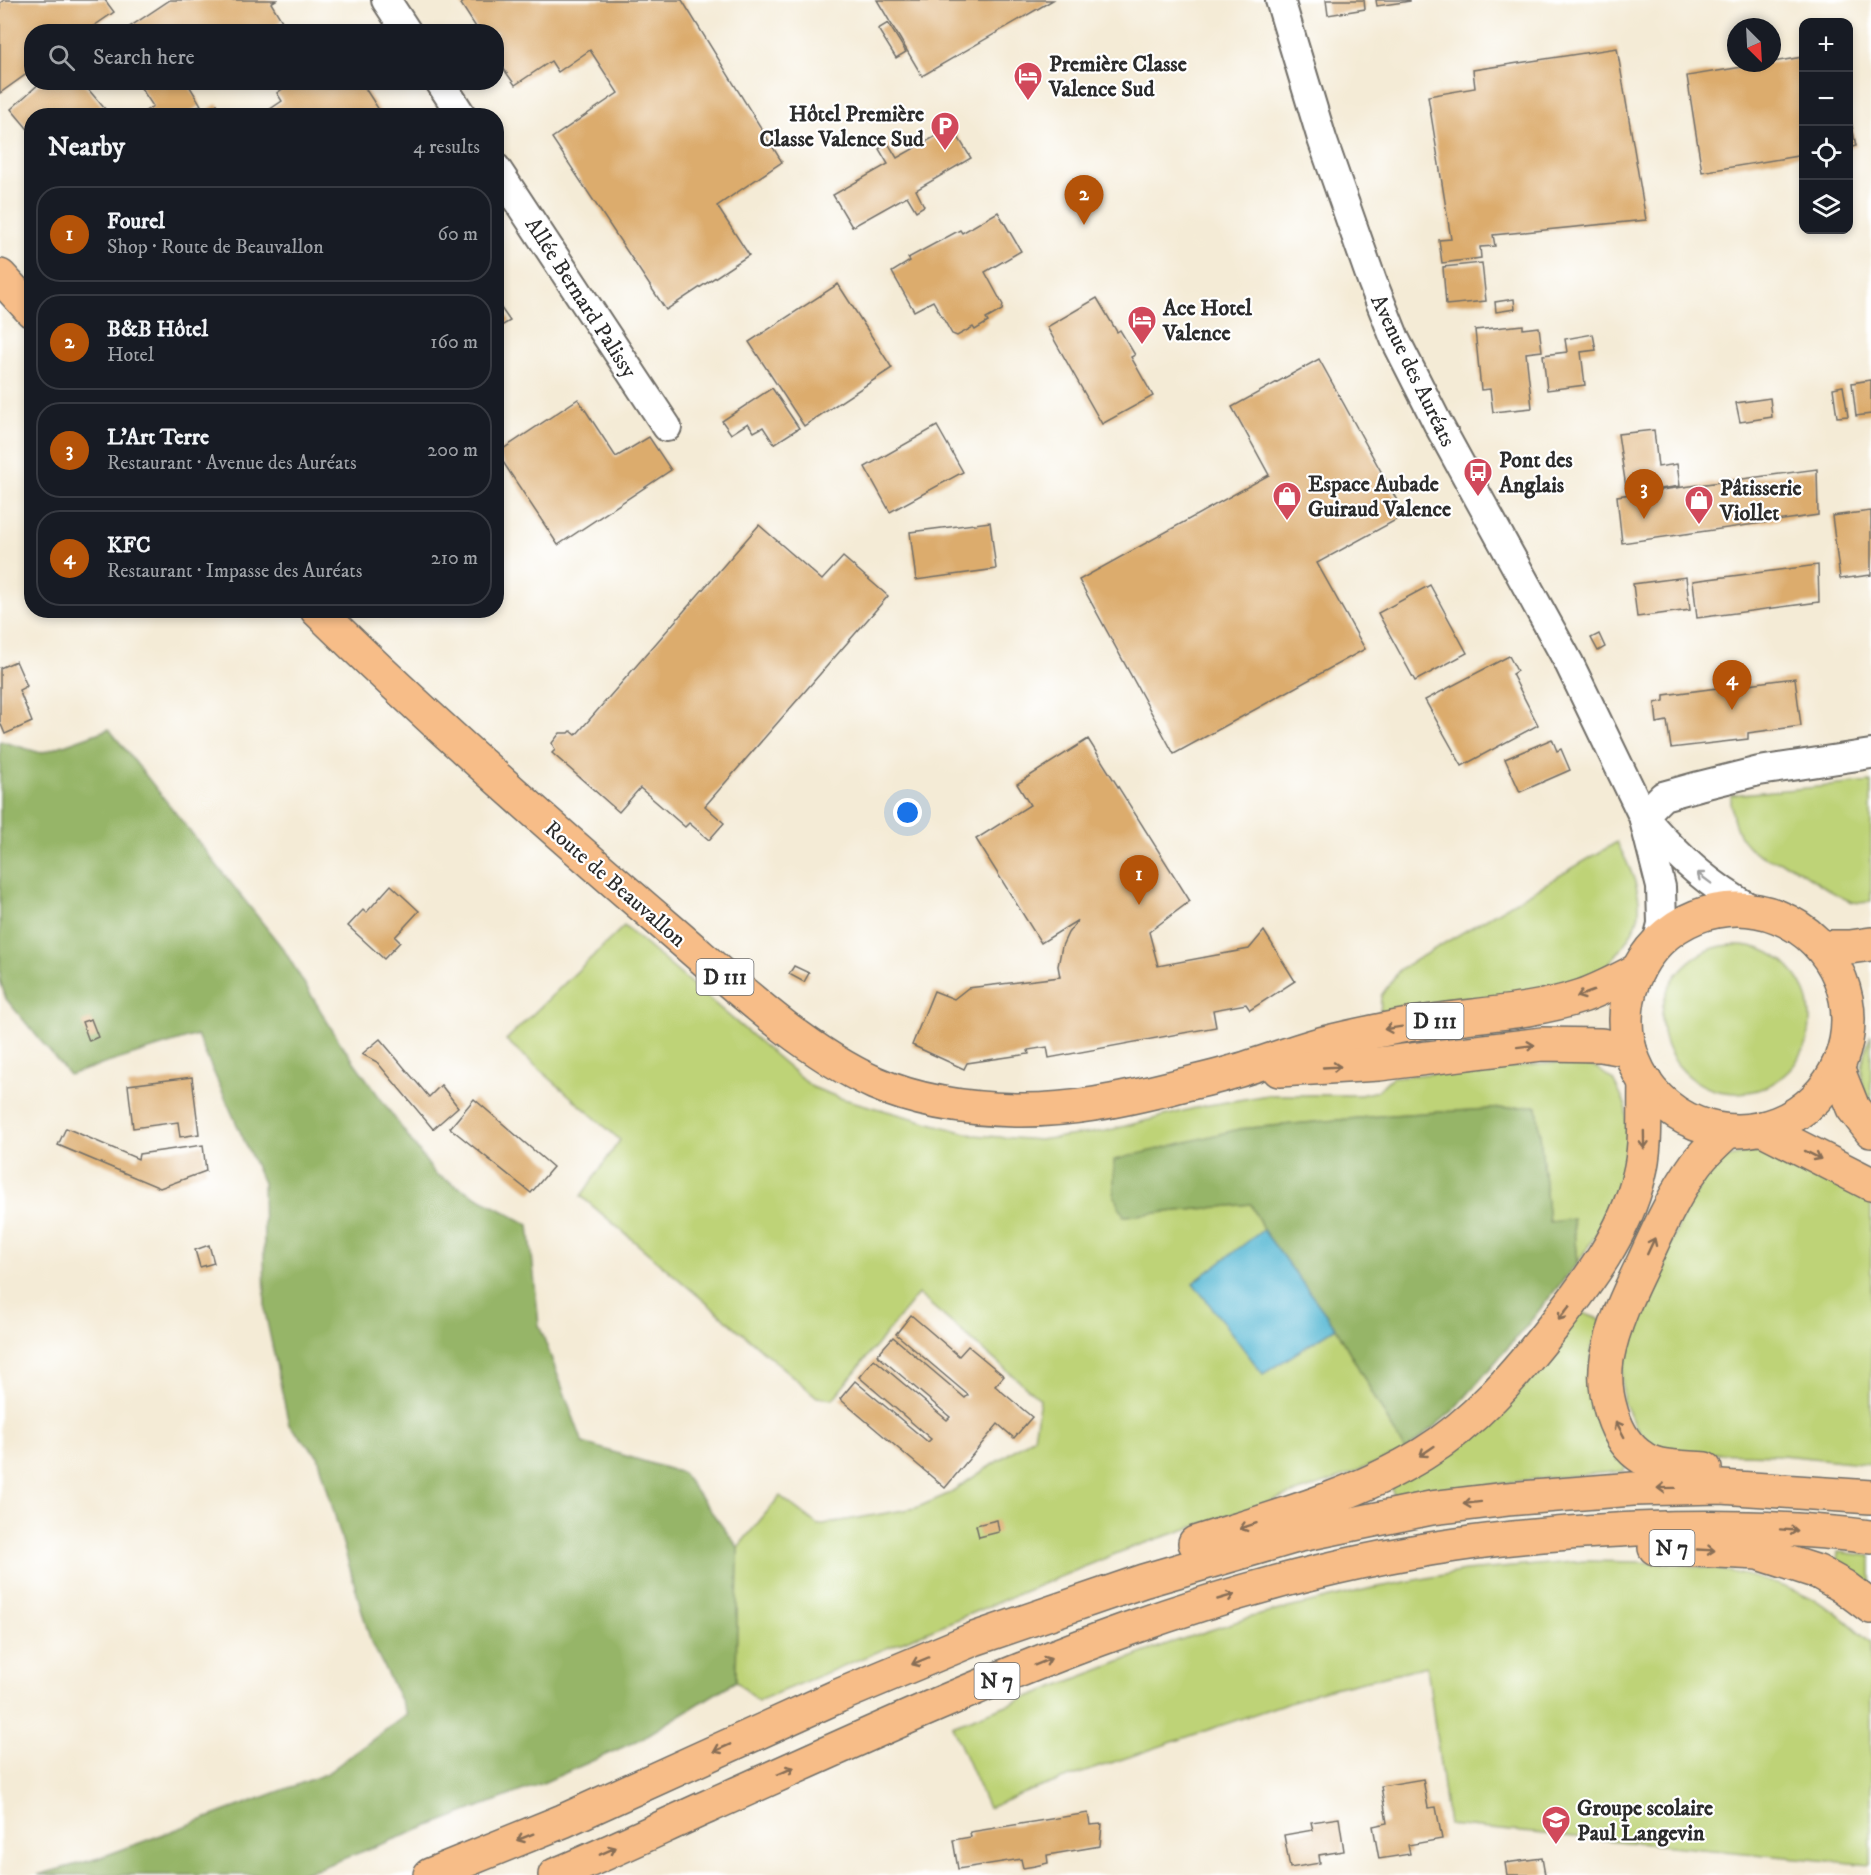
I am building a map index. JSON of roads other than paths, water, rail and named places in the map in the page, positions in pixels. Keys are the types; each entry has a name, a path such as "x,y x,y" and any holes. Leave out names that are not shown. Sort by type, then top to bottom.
{"main road":[{"path":"0,276 24,302"},
{"name":"Route de Beauvallon","path":"325,618 385,677 575,848 794,1034 847,1068 877,1083 922,1099 1019,1110 1105,1103 1232,1073"},
{"path":"1727,909 1753,910 1778,916 1802,929 1821,947 1837,970 1846,997 1860,1016 1837,1068 1818,1096 1792,1117 1761,1128 1728,1131 1695,1123 1667,1106 1645,1081 1630,1050 1626,1023 1629,996 1638,970 1658,943 1678,927 1701,915 1727,909"},
{"path":"1821,947 1871,945"},
{"name":"D 111","path":"1232,1073 1321,1044 1374,1031 1547,1005 1581,996 1638,970"},
{"name":"D 111","path":"1232,1073 1379,1064 1542,1044 1601,1045 1630,1050"},
{"path":"1837,1068 1853,1108 1871,1131"},
{"name":"N 7","path":"430,1875 562,1821 838,1696 974,1639 1139,1561 1335,1497 1383,1476 1424,1454 1484,1405 1524,1364 1584,1287 1616,1236 1629,1209 1644,1154 1645,1081"},
{"path":"1761,1128 1871,1184"},
{"path":"1728,1131 1697,1163 1678,1193 1649,1249 1616,1324 1607,1359 1606,1396 1619,1431 1642,1458 1660,1465 1810,1480 1871,1489"},
{"name":"N 7","path":"974,1639 1143,1581 1300,1535 1431,1508 1507,1499 1633,1489 1721,1487 1871,1497"},
{"name":"N 7","path":"555,1875 934,1706 1126,1629 1287,1580 1375,1559 1458,1544 1583,1532 1704,1527 1763,1528 1871,1537"},
{"name":"N 7","path":"1458,1544 1611,1545 1759,1553 1818,1572 1843,1586 1871,1607"}],"street":[{"path":"386,0 402,24"},
{"name":"Avenue des Auréats","path":"1280,0 1322,139 1368,271 1395,339 1438,424 1569,663 1642,816 1661,887 1662,924 1658,943"},
{"path":"445,90 457,108"},
{"name":"Allée Bernard Palissy","path":"504,180 667,427"},
{"path":"1642,816 1664,796 1699,786 1776,768 1871,754"},
{"name":"Avenue des Auréats","path":"1642,816 1693,869 1753,910"}],"water":[{"path":"1263,1230 1336,1328 1263,1374 1193,1283"}],"place":[{"name":"Première Classe Valence Sud","path":"1028,102"},
{"name":"Hôtel Première Classe Valence Sud","path":"945,152"},
{"name":"B&B Hôtel","path":"1084,225"},
{"name":"Ace Hotel Valence","path":"1142,346"},
{"name":"Pont des Anglais","path":"1478,498"},
{"name":"L'Art Terre","path":"1644,519"},
{"name":"Espace Aubade Guiraud Valence","path":"1287,522"},
{"name":"Pâtisserie Viollet","path":"1699,526"},
{"name":"KFC","path":"1732,710"},
{"name":"Fourel","path":"1139,905"},
{"name":"Groupe scolaire Paul Langevin","path":"1556,1846"}]}
